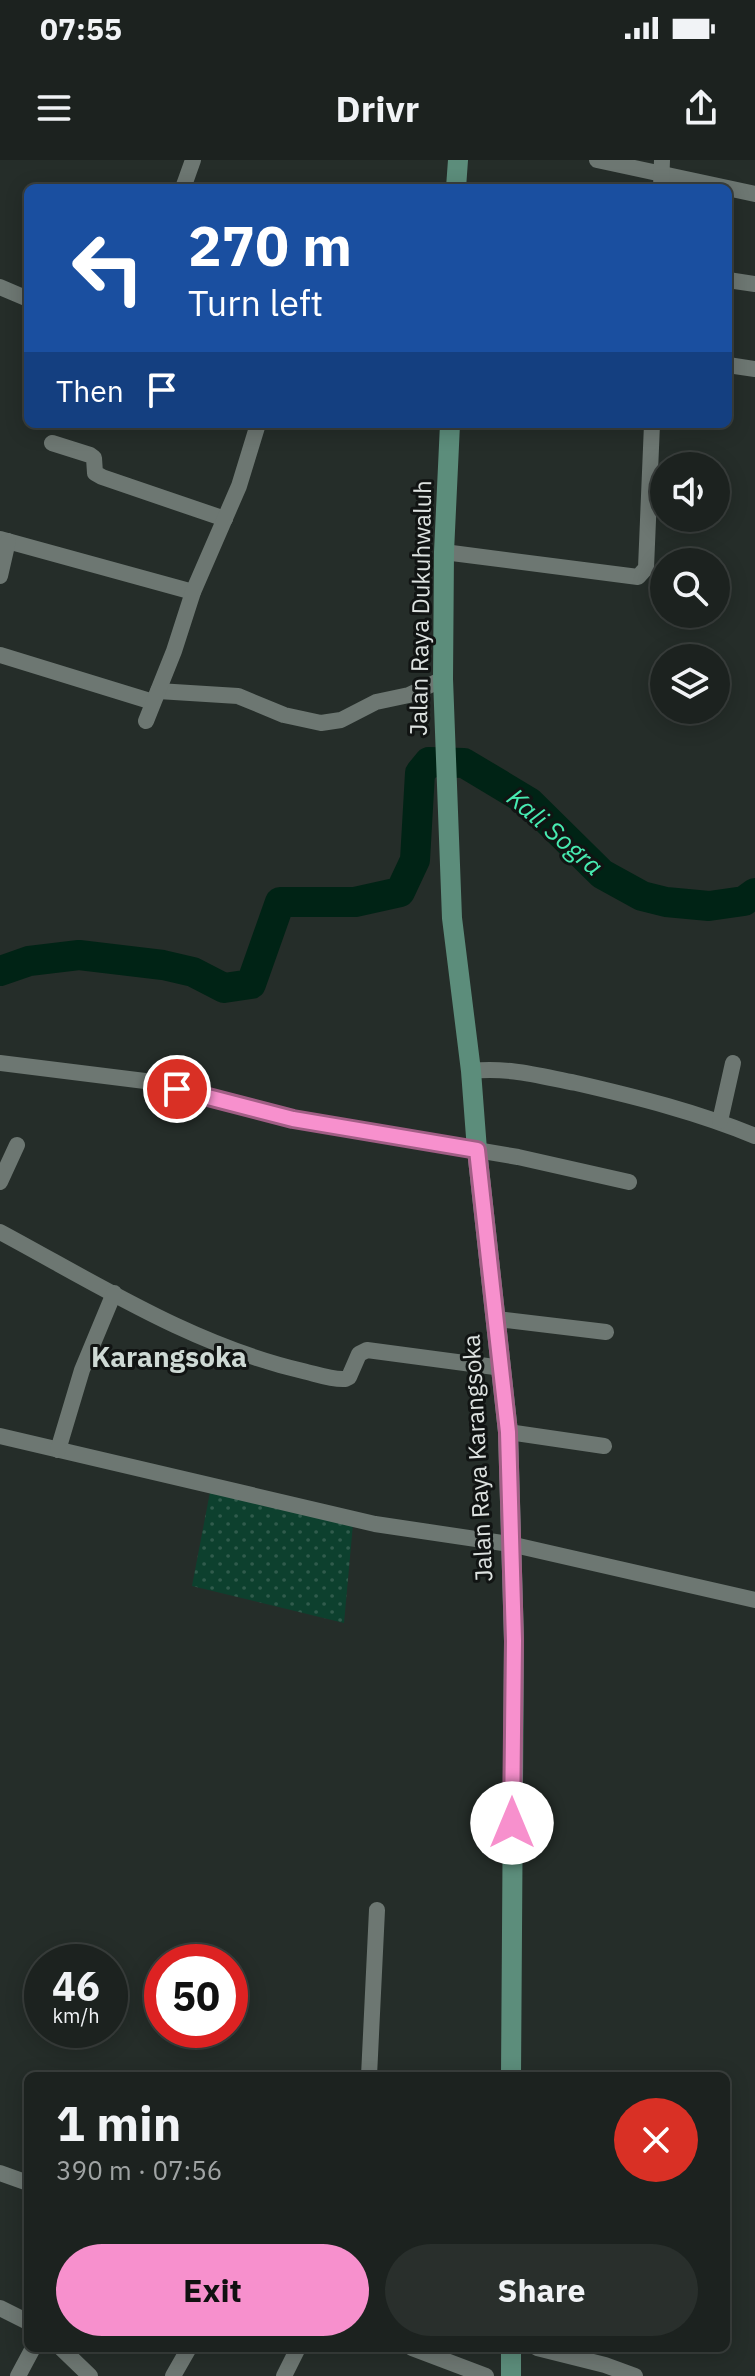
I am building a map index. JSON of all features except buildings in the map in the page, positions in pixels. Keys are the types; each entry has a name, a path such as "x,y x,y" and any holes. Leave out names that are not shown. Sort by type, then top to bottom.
{"main road":[{"path":"456,184 458,160"},
{"name":"Jalan Raya Dukuhwaluh","path":"446,793 444,552 450,428"},
{"name":"Jalan Raya Karangsoka","path":"446,793 452,918 508,1432 514,1641 511,2072"},
{"path":"511,2352 511,2376"}],"street":[{"path":"184,184 193,160"},
{"path":"597,160 708,184"},
{"path":"732,189 755,194"},
{"path":"732,281 755,284"},
{"path":"0,287 24,297"},
{"path":"732,366 755,369"},
{"path":"146,721 193,592 239,486 257,428"},
{"path":"444,552 638,577 646,568 652,428"},
{"path":"52,443 90,455 94,458 95,473 102,477 225,519"},
{"path":"0,576 4,540 193,592"},
{"path":"0,655 156,696 238,696 284,715 321,723 341,720 376,702 409,695 443,679"},
{"path":"0,1063 153,1082 293,1119 477,1150 629,1182"},
{"path":"720,1121 733,1063"},
{"path":"471,1071 500,1068 637,1097 720,1121 755,1136"},
{"path":"0,1182 17,1145"},
{"path":"0,1232 162,1319 217,1343 286,1367 339,1379 349,1377 359,1354 367,1350 502,1368"},
{"path":"58,1450 82,1370 114,1293"},
{"path":"497,1319 606,1332"},
{"path":"508,1432 604,1446"},
{"path":"0,1436 375,1524 510,1544 755,1600"},
{"path":"369,2072 377,1910"},
{"path":"0,2173 24,2182"},
{"path":"0,2308 24,2320"},
{"path":"18,2376 31,2352"},
{"path":"65,2352 90,2376"},
{"path":"173,2376 187,2352"},
{"path":"284,2376 296,2352"},
{"path":"423,2352 486,2376"},
{"path":"553,2352 635,2376"}],"green space":[{"path":"210,1492 353,1524 344,1623 192,1586"}],"waterway":[{"name":"Kali Sogra","path":"0,971 29,961 79,955 163,965 193,972 224,988 251,984 280,902 355,902 400,892 415,860 420,773 429,762 464,763 529,802 602,874 642,896 709,906 744,901 755,893"}],"district":[{"name":"Karangsoka","path":"169,1357"}],"route":[{"path":"177,1089 293,1119 477,1150 508,1432 514,1641 512,1823"}]}
